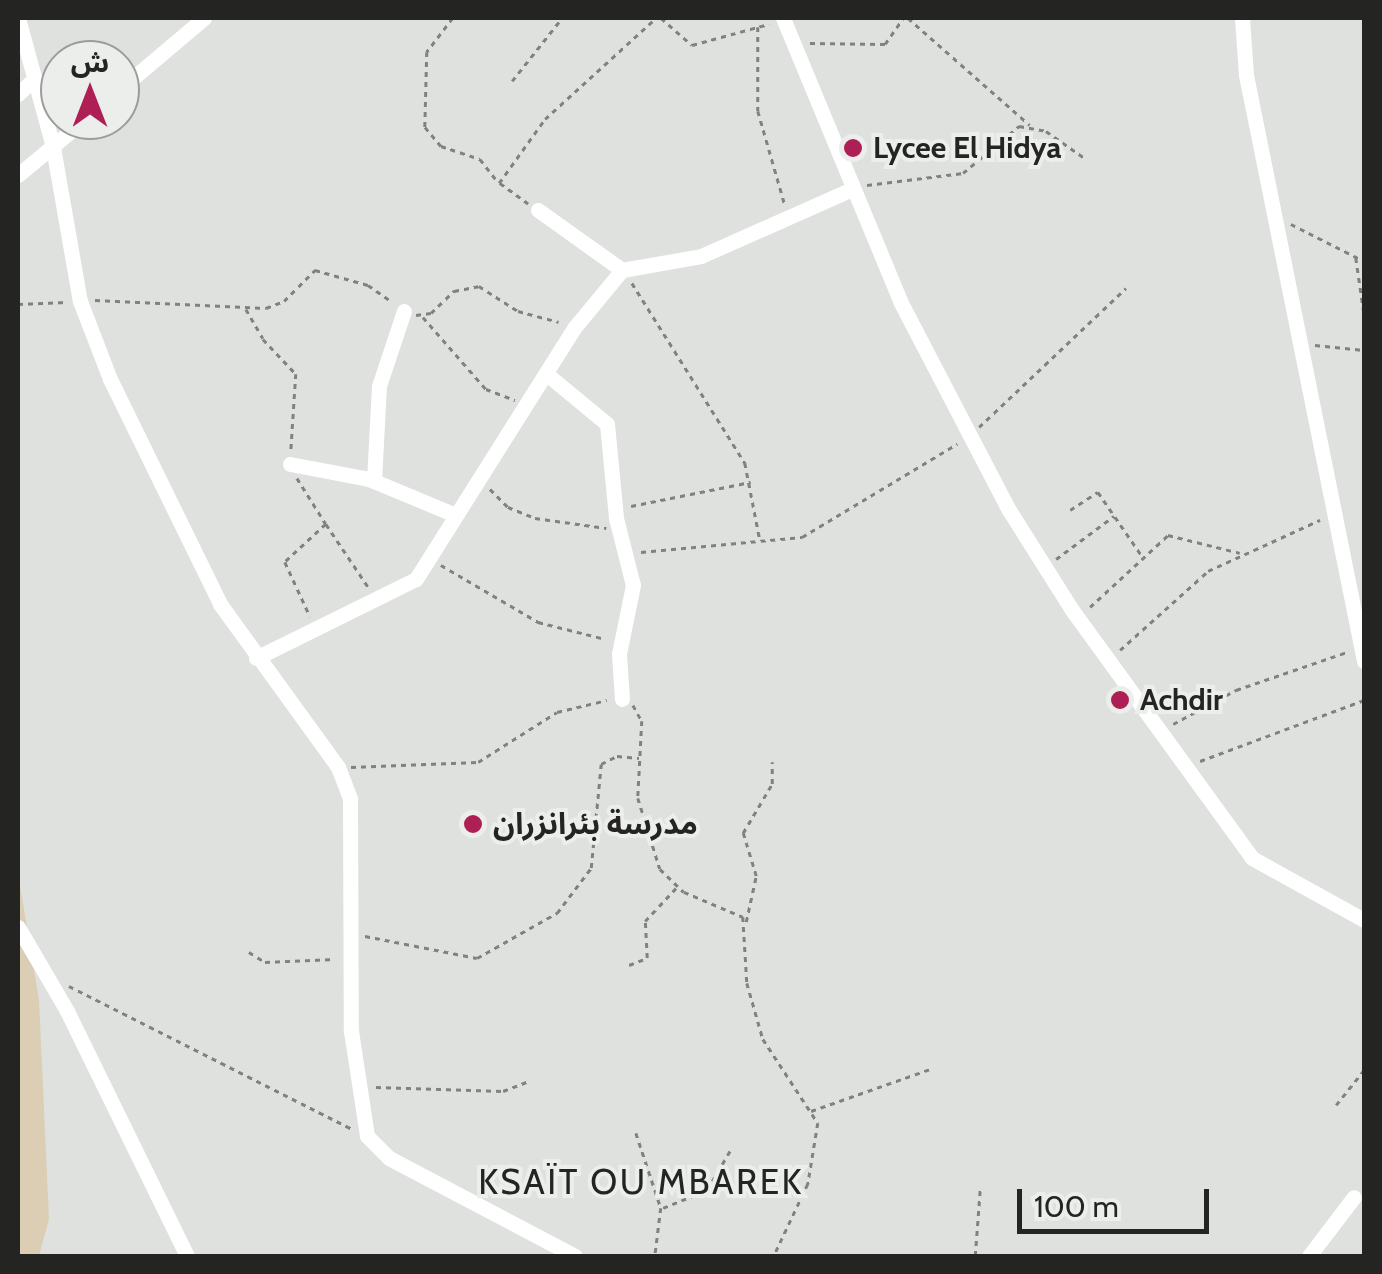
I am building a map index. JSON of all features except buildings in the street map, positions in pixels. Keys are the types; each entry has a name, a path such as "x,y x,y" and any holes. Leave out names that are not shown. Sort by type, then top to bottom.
{"street":[{"path":"18,18 53,147 80,301 170,511 256,658 338,767 352,814 354,1084 367,1136 390,1158 575,1256"},
{"path":"140,72 204,18"},
{"path":"1242,18 1246,75 1304,344 1363,654"},
{"path":"784,19 900,301 970,436 1045,567 1108,662 1252,858 1364,920"},
{"path":"18,94 35,78"},
{"path":"18,174 61,140"},
{"path":"256,658 378,602 416,579 453,514 550,376 574,328 622,270 701,256 790,220 852,188"},
{"path":"538,210 622,270"},
{"path":"374,481 379,386 404,311"},
{"path":"550,376 568,397 604,418 618,528 633,585 622,640 622,698"},
{"path":"290,464 374,481 453,514"},
{"path":"18,927 187,1256"},
{"path":"1308,1256 1354,1197"}],"path":[{"path":"453,18 427,52 426,128 440,146 483,162 499,183 538,210"},
{"path":"512,81 562,18"},
{"path":"499,183 544,118 658,18 692,45 784,19"},
{"path":"794,42 875,46 893,38 906,18 1031,126 1086,160"},
{"path":"758,27 758,111 790,220"},
{"path":"852,188 963,173 998,138 1031,126"},
{"path":"1276,217 1364,261"},
{"path":"1356,257 1364,313"},
{"path":"18,304 80,301 266,308 284,301 315,270 368,285 404,311 422,316 486,389 526,410"},
{"path":"622,270 705,393 752,482 760,542"},
{"path":"422,316 454,291 480,286 518,312 574,328"},
{"path":"625,553 760,542 816,530 970,436 1126,288"},
{"path":"1304,344 1364,350"},
{"path":"478,478 508,507 535,518 618,528"},
{"path":"615,510 752,482"},
{"path":"1070,510 1098,492 1143,557"},
{"path":"1108,662 1192,582 1242,554 1335,514"},
{"path":"1045,567 1116,516"},
{"path":"326,524 378,602"},
{"path":"1078,618 1175,532 1242,554"},
{"path":"429,558 538,622 622,640"},
{"path":"1159,733 1236,690 1363,654"},
{"path":"338,767 478,762 557,712 622,698 642,721 638,798 660,869 676,888 738,912 746,923"},
{"path":"1185,768 1364,700"},
{"path":"353,935 397,938 477,958 536,926 568,902 592,868 601,764 617,756 642,758"},
{"path":"772,762 772,784 743,833 756,876 746,923 747,983 763,1038 810,1112 820,1141 789,1235 774,1256"},
{"path":"629,965 647,958 646,921 676,888"},
{"path":"250,952 274,963 354,958"},
{"path":"44,972 367,1136"},
{"path":"810,1112 930,1069"},
{"path":"1336,1105 1364,1070"},
{"path":"354,1084 404,1091 502,1091 526,1082"},
{"path":"636,1133 661,1208 655,1256"},
{"path":"661,1208 708,1190 731,1149"},
{"path":"975,1256 980,1190"}],"shaded area":[{"path":"18,873 39,1000 49,1219 39,1256 18,1256"}],"place":[{"name":"Lycee El Hidya","path":"853,148"},
{"name":"Achdir","path":"1120,700"},
{"name":"مدرسة بئرانزران","path":"473,824"}],"district":[{"name":"KSAÏT OU MBAREK","path":"641,1182"}]}
